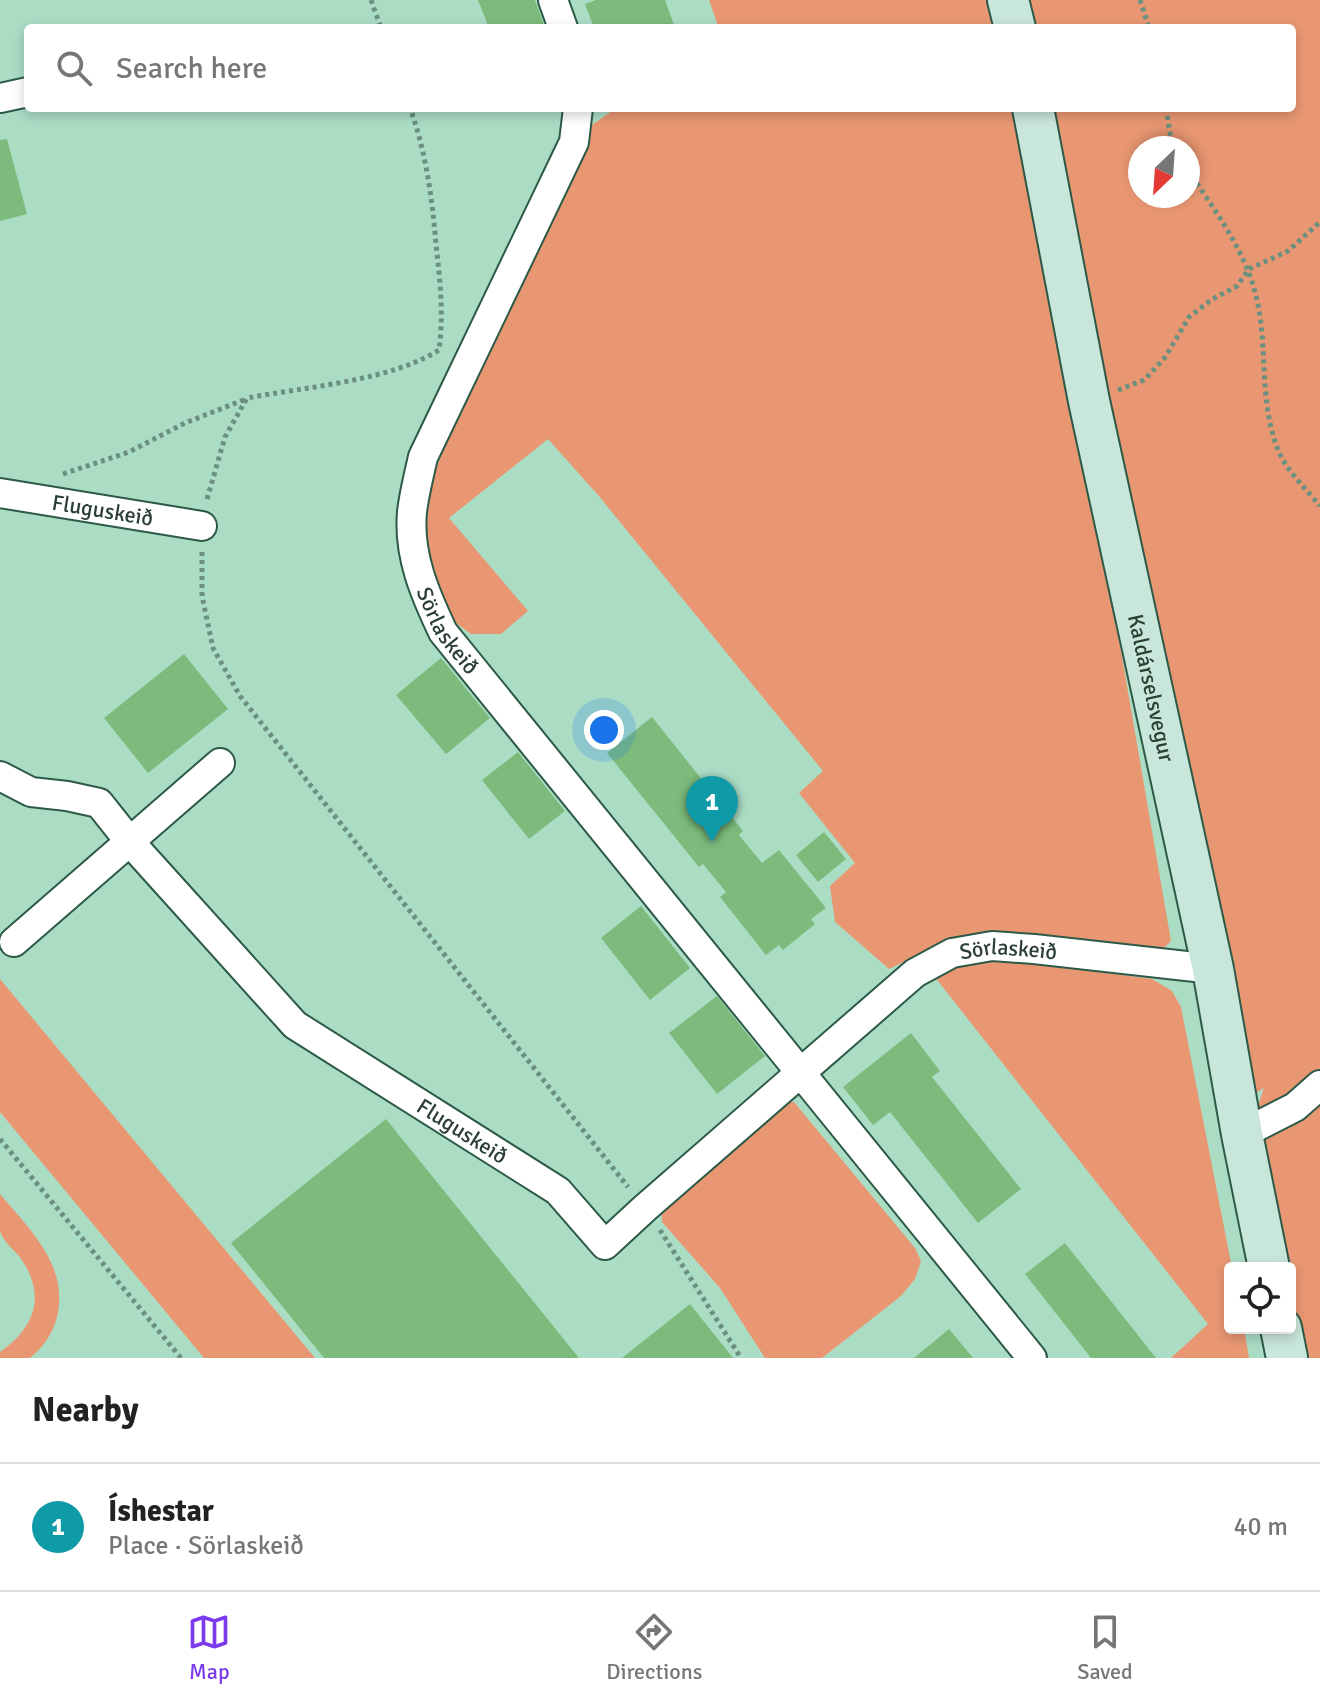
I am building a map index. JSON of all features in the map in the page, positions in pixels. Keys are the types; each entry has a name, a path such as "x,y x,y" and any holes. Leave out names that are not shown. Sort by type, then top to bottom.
{"street":[{"path":"553,0 562,24"},
{"path":"1008,0 1014,24"},
{"path":"0,98 24,93"},
{"name":"Sörlaskeið","path":"578,112 574,142 423,457 412,513 414,556 425,594 443,632 1032,1358"},
{"name":"Kaldárselsvegur","path":"1034,112 1089,401 1213,969 1268,1262"},
{"name":"Fluguskeið","path":"1,500 202,526"},
{"path":"14,942 220,763"},
{"name":"Fluguskeið","path":"0,776 31,792 99,803 130,842 295,1025 558,1191 605,1245 799,1074"},
{"name":"Sörlaskeið","path":"799,1074 915,973 952,953 992,946 1213,969"},
{"path":"1242,1134 1295,1107 1320,1085"},
{"path":"1282,1334 1287,1358"}],"path":[{"path":"371,0 380,24"},
{"path":"1140,0 1148,24"},
{"path":"56,476 129,452 185,423 247,398 378,374 420,362 439,350 444,315 432,199 420,135 411,112"},
{"path":"1167,112 1171,136"},
{"path":"1200,189 1247,271 1259,311 1268,420 1280,455 1320,506"},
{"path":"1089,401 1144,380 1166,356 1189,317 1237,286 1247,271 1288,251 1320,222"},
{"path":"247,398 225,437 203,511 202,596 213,648 240,696 645,1208 741,1358"},
{"path":"0,1139 181,1358"}],"shaded area":[{"path":"709,0 989,0 995,24 716,24"},
{"path":"1023,0 1320,0 1320,1358 1277,1358 1287,1334 1296,1334 1296,1262 1260,1262 1241,1153 1264,1088 1251,1096 1047,112 1296,112 1296,24 1029,24"},
{"path":"610,112 1016,112 1107,570 1171,941 1156,956 940,945 889,969 835,922 830,886 855,863 799,793 823,771 598,495 548,439 449,518 528,611 501,634 471,634 448,617 427,550 426,493 568,142"},
{"path":"990,958 1152,979 1172,991 1181,1007 1231,1262 1224,1262 1224,1334 1245,1334 1249,1358 1171,1358 1208,1324 934,976 960,962"},
{"path":"0,979 315,1358 204,1358 0,1112"},
{"path":"794,1102 915,1248 921,1261 915,1279 901,1296 822,1358 765,1358 720,1288 662,1222 661,1197 776,1103"},
{"path":"0,1194 44,1250 57,1281 59,1298 55,1323 47,1340 30,1358 0,1358 0,1352 22,1332 29,1321 35,1296 28,1270 0,1231"}],"building":[{"path":"478,0 535,0 544,24 487,24"},
{"path":"596,0 665,0 674,24 592,24 585,4"},
{"path":"7,139 27,214 0,221 0,140"},
{"path":"184,654 228,709 148,773 104,718"},
{"path":"441,658 490,718 446,754 396,695"},
{"path":"652,717 743,831 739,835 762,863 779,850 826,908 811,919 815,924 783,950 779,945 766,955 720,897 726,892 703,864 699,867 607,753"},
{"path":"518,752 565,811 529,839 482,780"},
{"path":"824,832 846,859 818,882 796,855"},
{"path":"641,906 690,968 650,1000 601,938"},
{"path":"717,996 765,1056 717,1094 669,1033"},
{"path":"911,1033 940,1071 932,1077 1021,1189 978,1223 890,1112 873,1125 843,1087"},
{"path":"386,1119 579,1358 324,1358 231,1243"},
{"path":"1065,1243 1156,1358 1091,1358 1025,1274"},
{"path":"690,1304 733,1358 622,1358"},
{"path":"949,1329 973,1358 914,1358"}],"place":[{"name":"Íshestar","path":"712,842"}]}
